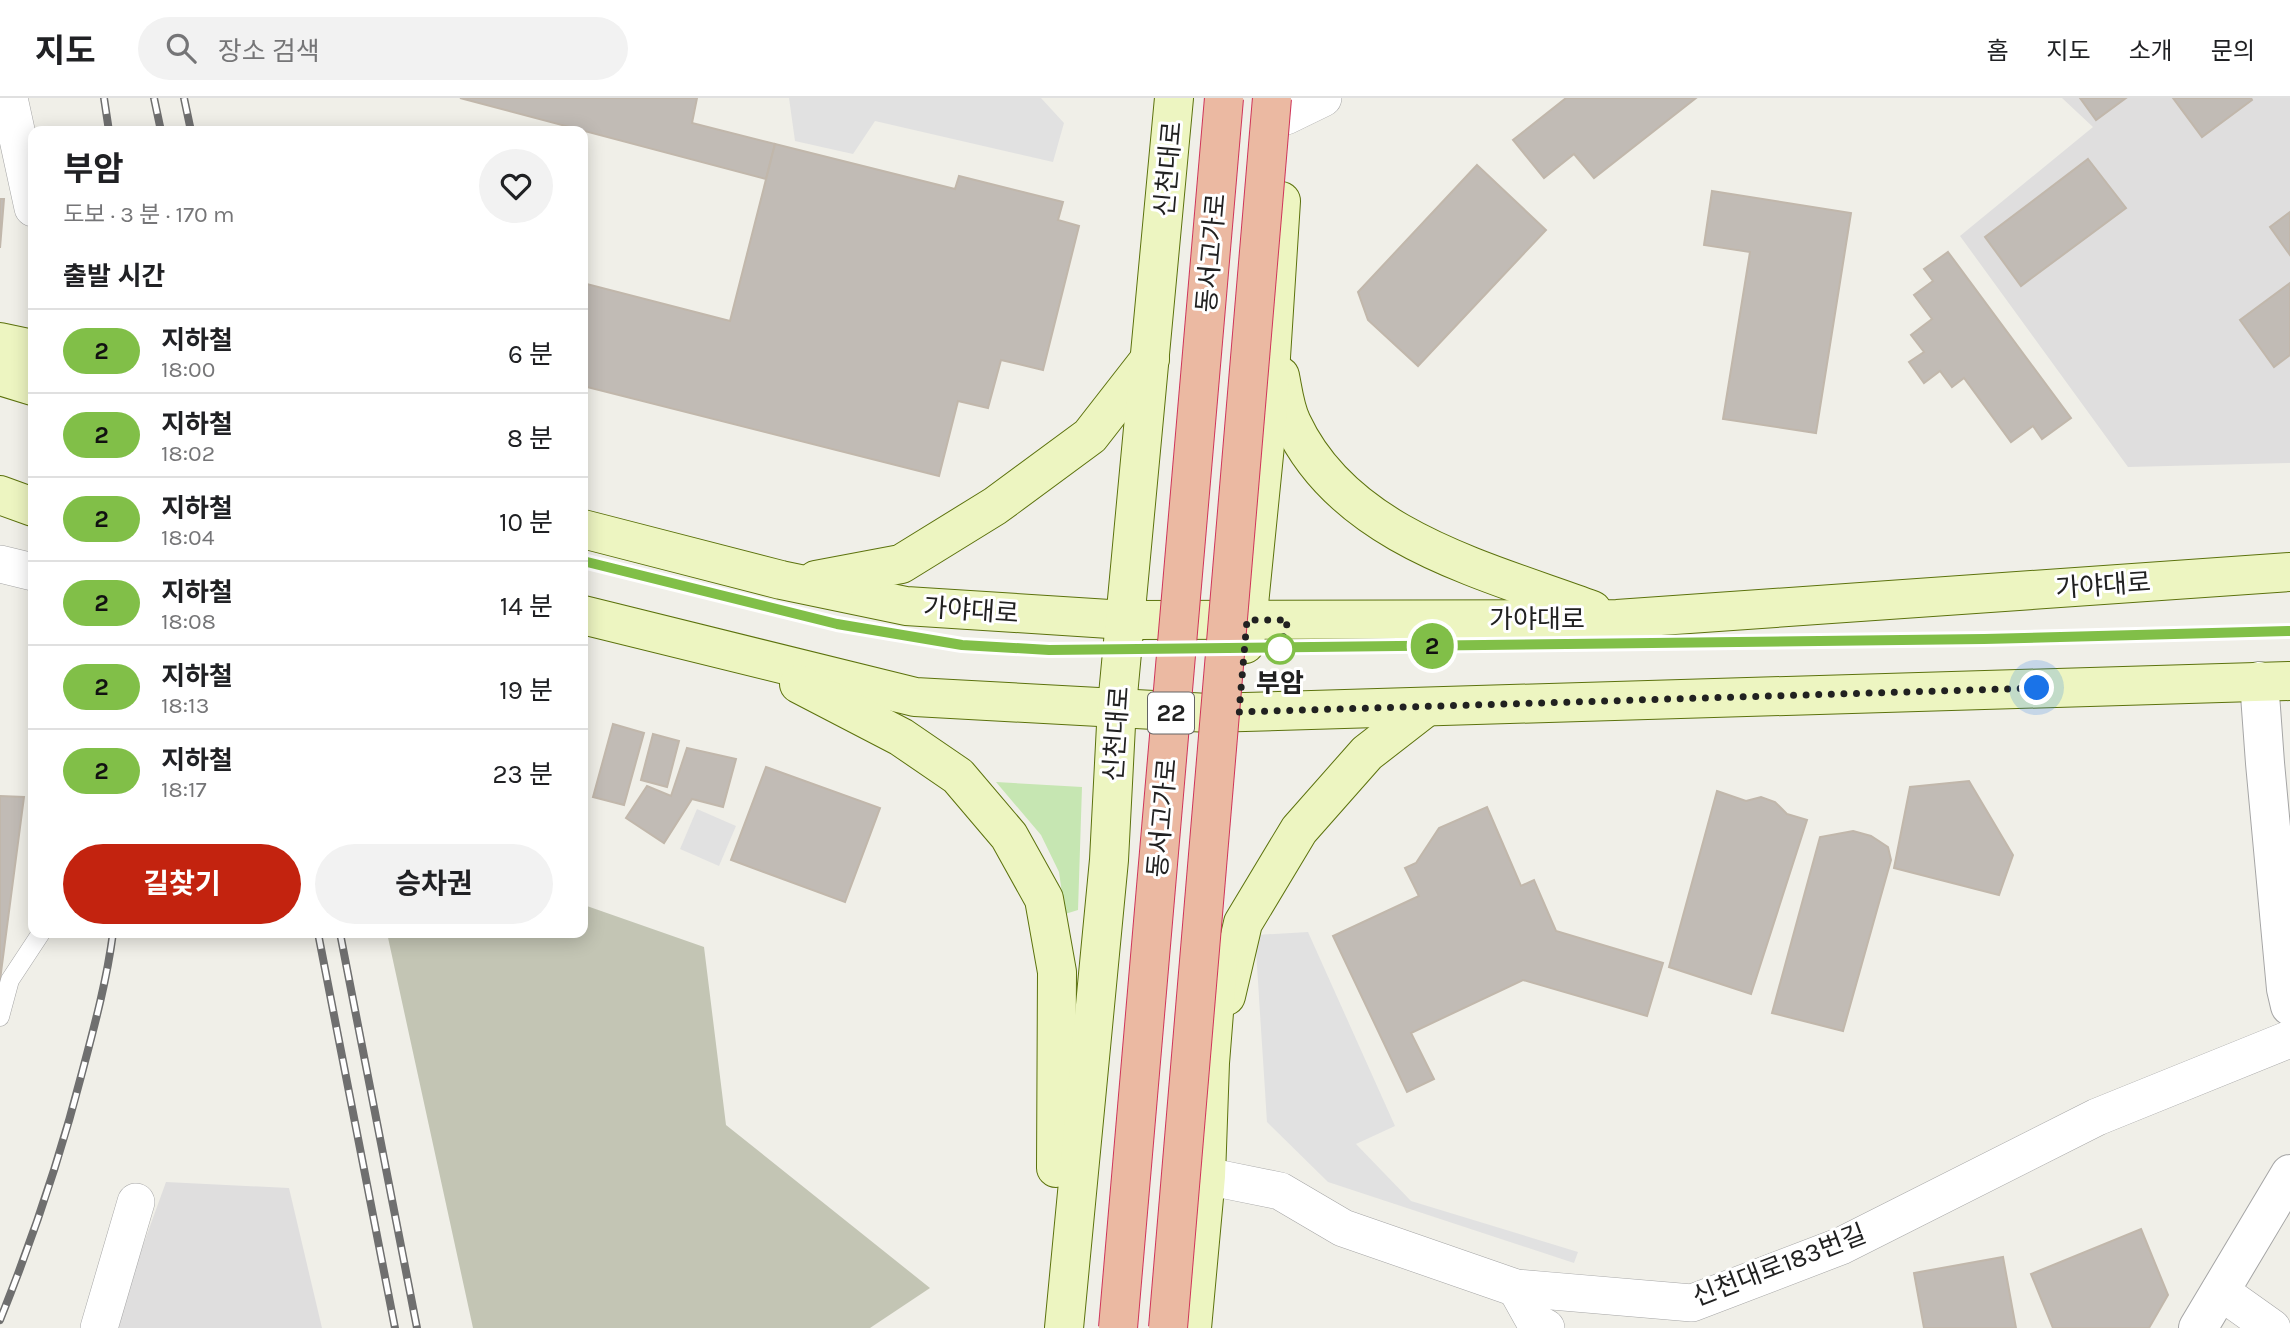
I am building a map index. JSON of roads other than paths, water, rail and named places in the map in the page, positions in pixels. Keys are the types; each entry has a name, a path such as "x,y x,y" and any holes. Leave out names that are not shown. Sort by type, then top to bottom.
{"highway":[{"name":"동서고가로","path":"1118,1328 1224,98"},
{"name":"동서고가로","path":"1168,1328 1269,154 1282,104"}],"main road":[{"name":"신천대로","path":"1064,1328 1109,860 1117,706 1174,98"},
{"path":"1192,1328 1206,1176 1210,1063 1239,712 1273,348 1282,104"},
{"path":"0,342 28,348"},
{"path":"1273,348 1291,421 1316,462 1349,496 1388,527 1448,557 1617,619"},
{"path":"588,508 781,580 812,581 901,564 995,506 1090,436 1150,359"},
{"path":"0,376 28,384"},
{"path":"0,472 28,480"},
{"path":"0,495 28,506"},
{"name":"가야대로","path":"588,530 781,580 906,606 1125,620 1617,619 2290,572"},
{"path":"588,616 915,697 1209,713 2275,681"},
{"path":"588,628 741,654 901,737 958,776 1009,836 1044,899 1057,972 1056,1168 1070,1260"},
{"path":"1210,1063 1243,923 1299,830 1367,753 1425,708"}],"street":[{"path":"9,98 28,185"},
{"path":"1282,104 1323,98"},
{"path":"0,564 28,571"},
{"path":"2275,681 2264,763 2290,1006"},
{"name":"신천대로183번길","path":"1206,1176 1280,1191 1343,1228 1516,1288 1692,1303 1841,1246 2097,1117 2290,1039"},
{"path":"2198,1328 2290,1174"},
{"path":"99,1328 136,1202"},
{"path":"1516,1288 1535,1322 1546,1328"},
{"path":"2220,1292 2272,1328"}],"lane":[{"path":"0,1017 10,980 38,938"}],"railway":[{"path":"104,98 108,126"},
{"path":"154,98 160,126"},
{"path":"184,98 190,126"},
{"path":"0,1320 56,1165 100,1001 112,938"},
{"path":"319,938 395,1328"},
{"path":"341,938 417,1328"}],"metro line":[{"name":"2","path":"588,562 837,624 962,645 1049,650 1984,639 2290,631"}],"place":[{"name":"부암","path":"1280,649"}]}
